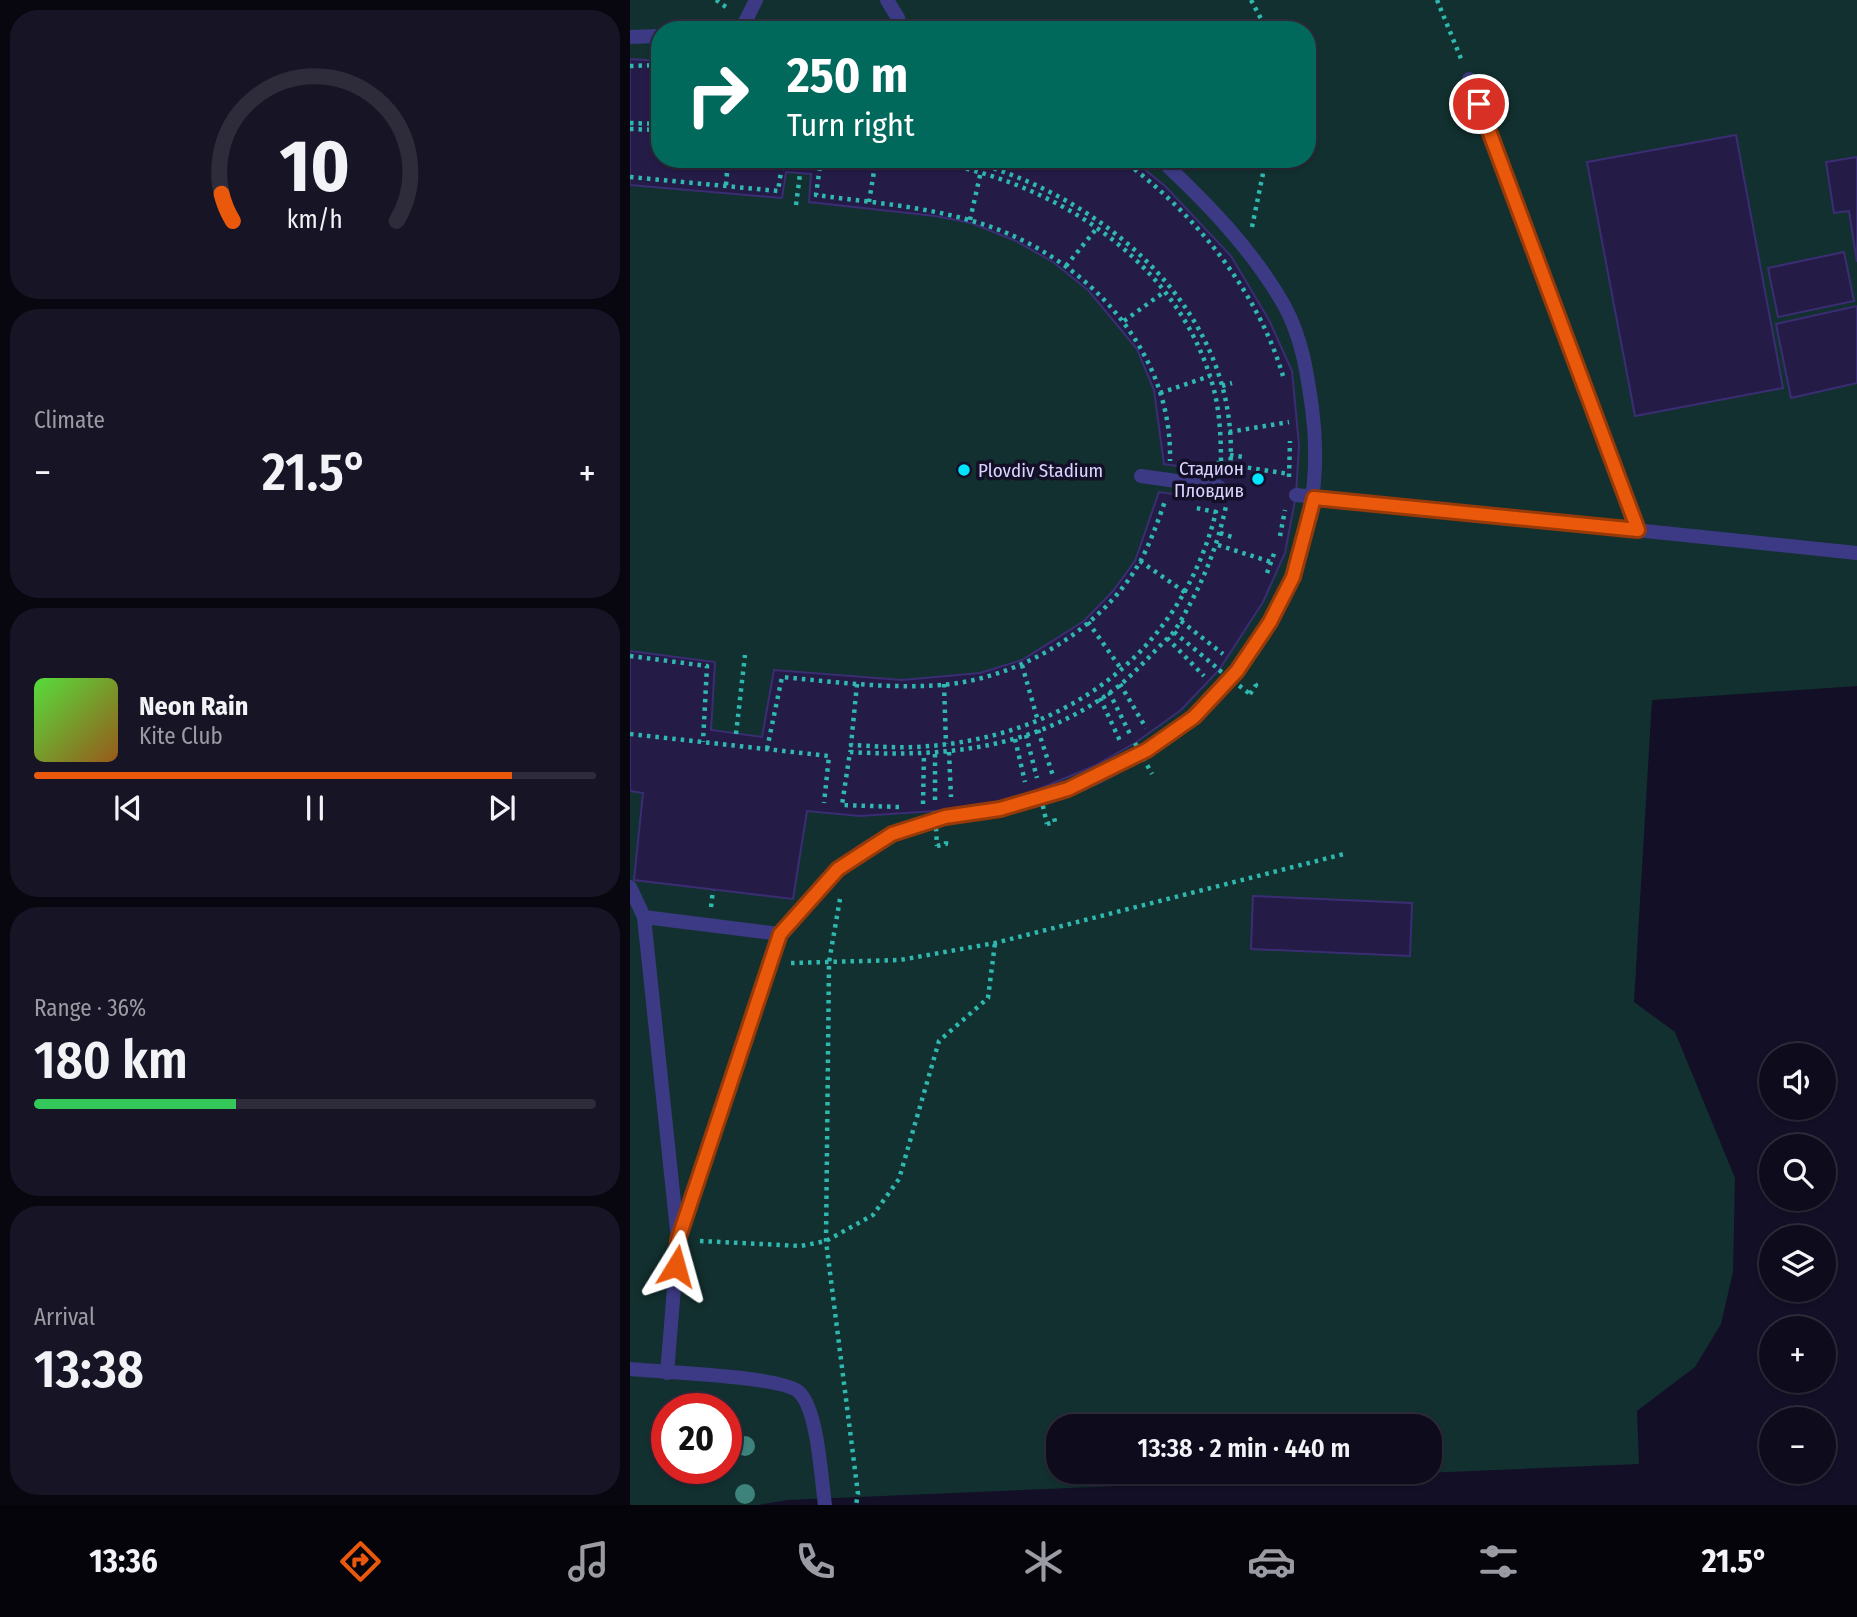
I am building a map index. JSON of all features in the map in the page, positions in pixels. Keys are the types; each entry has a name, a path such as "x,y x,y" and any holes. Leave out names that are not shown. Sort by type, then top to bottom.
{"lane":[{"path":"746,21 756,0"},
{"path":"887,0 898,21"},
{"path":"630,37 651,36"},
{"path":"1469,79 1638,530"},
{"path":"678,1240 780,934 838,869 892,834 945,817 1000,809 1068,789 1147,750 1194,717 1237,671 1270,622 1293,577 1314,498 1315,430 1305,356 1284,306 1245,247 1169,168"},
{"path":"1141,476 1224,482"},
{"path":"1290,494 1857,553"},
{"path":"630,887 644,917 678,1240 667,1373"},
{"path":"644,917 780,934"},
{"path":"630,1369 775,1382 798,1391 810,1411 825,1505"}],"path":[{"path":"1251,0 1262,21"},
{"path":"1437,0 1469,79"},
{"path":"630,66 651,65"},
{"path":"630,122 651,123"},
{"path":"630,129 651,130"},
{"path":"726,185 727,168"},
{"path":"630,177 778,191 782,168"},
{"path":"767,750 782,677 857,684 944,684 1023,665 1088,622 1121,588 1140,561 1165,501 1168,480 1170,457 1160,393 1148,358 1124,321 1066,266 1035,247 970,220 816,195 820,168"},
{"path":"869,202 875,168"},
{"path":"965,168 981,171 1039,192 1097,228 1148,272 1193,337 1210,376 1220,425 1221,464"},
{"path":"997,168 1047,188 1085,210 1125,239 1179,298 1204,340 1222,386 1231,465 1224,482"},
{"path":"1131,168 1175,207 1231,270 1257,314 1284,379"},
{"path":"1245,247 1262,188 1265,168"},
{"path":"970,220 981,171"},
{"path":"796,205 800,174"},
{"path":"1066,266 1097,228"},
{"path":"1124,321 1164,292"},
{"path":"1160,393 1210,376"},
{"path":"1222,386 1231,383"},
{"path":"1279,537 1290,494 1288,412"},
{"path":"1229,432 1289,422"},
{"path":"1230,455 1243,457"},
{"path":"1231,465 1289,474"},
{"path":"924,754 923,806 842,805 850,752 935,754 989,747 1038,730 1100,698 1120,684 1174,632 1198,590 1218,545 1227,500"},
{"path":"857,684 851,745 914,747 946,744 999,734 1063,710 1122,670 1168,621 1186,593 1209,539 1216,512"},
{"path":"1220,533 1232,537"},
{"path":"1218,545 1271,562"},
{"path":"1265,579 1275,550"},
{"path":"1140,561 1186,593"},
{"path":"1180,621 1222,654 1229,645"},
{"path":"1088,622 1122,670"},
{"path":"1174,632 1250,694 1256,685"},
{"path":"1167,638 1206,674"},
{"path":"736,734 745,655"},
{"path":"630,656 707,666 703,742"},
{"path":"1023,665 1038,720"},
{"path":"1238,688 1247,678"},
{"path":"944,684 946,744"},
{"path":"1120,684 1145,729"},
{"path":"1109,692 1152,774"},
{"path":"1100,698 1121,743"},
{"path":"1038,730 1054,778"},
{"path":"630,734 829,757 824,803"},
{"path":"1026,735 1047,824 1055,822"},
{"path":"1015,739 1026,787"},
{"path":"950,752 951,803"},
{"path":"935,754 937,846 946,844"},
{"path":"1134,768 1152,758"},
{"path":"1040,812 1052,807"},
{"path":"923,833 945,830"},
{"path":"772,963 900,960 995,943 1344,854"},
{"path":"842,887 829,962 826,1241 858,1494 856,1505"},
{"path":"678,1240 800,1246 826,1241 873,1215 899,1179 939,1041 988,998 995,943"}],"green space":[{"path":"630,0 1857,0 1857,686 1652,700 1634,1002 1675,1032 1735,1178 1733,1272 1721,1324 1695,1367 1637,1411 1639,1464 1442,1472 1442,1414 1046,1414 1046,1484 1166,1484 788,1500 758,1505 630,1505"}],"building":[{"name":"Стадион Пловдив","path":"630,59 651,60 651,168 1143,168 1165,186 1231,256 1269,320 1292,371 1299,445 1296,495 1285,553 1263,602 1219,670 1181,710 1135,743 1094,766 1002,802 935,811 860,816 807,811 793,899 634,880 643,793 630,791 630,651 715,662 711,730 762,737 774,670 902,680 980,673 1022,660 1084,621 1113,591 1135,561 1159,492 1216,500 1221,472 1164,464 1154,390 1137,349 1088,290 1053,262 1016,241 971,223 935,216 809,202 811,174 786,172 782,198 630,185"},
{"path":"1736,135 1783,388 1635,416 1587,162"},
{"path":"1857,157 1857,262 1849,211 1834,213 1826,162"},
{"path":"1844,252 1854,301 1778,317 1768,268"},
{"path":"1857,306 1857,383 1791,398 1776,324"},
{"path":"1253,896 1412,903 1410,956 1251,949"}],"place":[{"name":"Plovdiv Stadium","path":"964,470"},
{"name":"Стадион Пловдив","path":"1258,479"}],"route":[{"path":"676,1266 678,1240 780,934 838,869 860,852 892,834 925,822 1000,809 1068,789 1106,773 1147,750 1194,717 1237,671 1270,622 1293,577 1314,498 1638,530 1479,104"}]}
